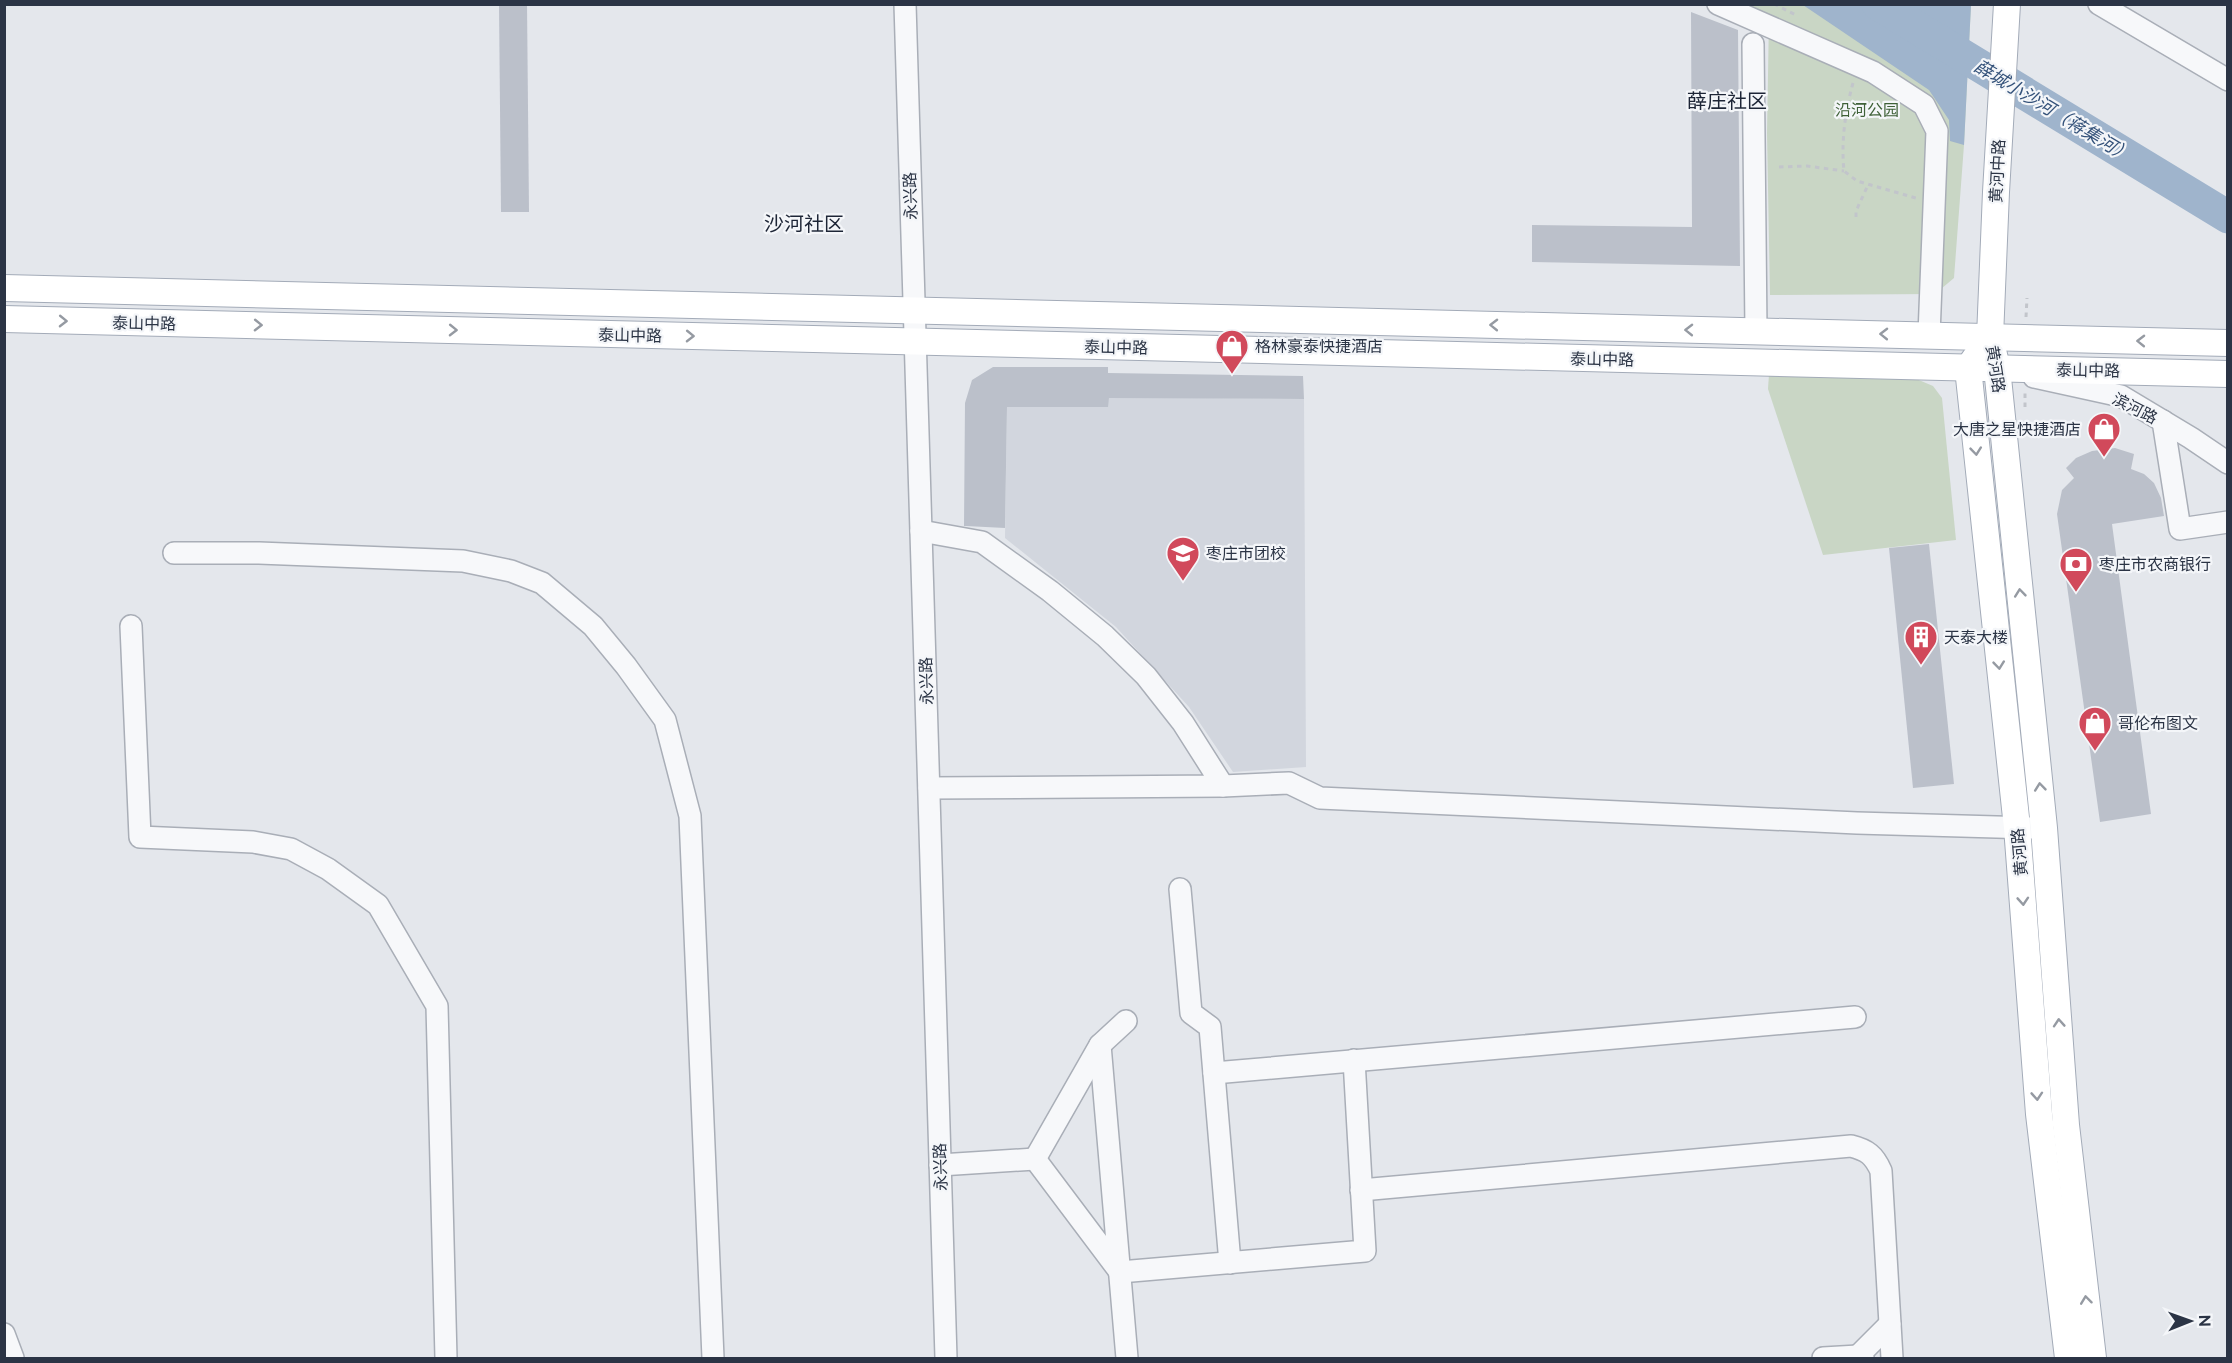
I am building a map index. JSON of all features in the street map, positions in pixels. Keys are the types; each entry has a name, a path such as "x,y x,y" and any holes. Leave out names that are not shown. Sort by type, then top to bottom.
{"main road":[{"name":"黄河中路","path":"1990,337 1995,192 2007,4"},
{"name":"泰山中路","path":"4,288 2228,343"},
{"name":"泰山中路","path":"4,319 2222,374"},
{"name":"黄河路","path":"1990,337 1968,368 2017,827 2039,1114 2068,1359"},
{"name":"黄河路","path":"1990,337 1997,368 2044,828 2066,1125 2093,1359"}],"street":[{"name":"永兴路","path":"905,4 946,1359"},
{"path":"1718,4 1873,72 1924,105 1938,131 1929,336"},
{"path":"2099,4 2228,80"},
{"path":"1753,44 1756,332"},
{"name":"滨河路","path":"1997,368 2121,396 2228,463"},
{"path":"2163,421 2180,529 2228,522"},
{"path":"921,531 982,542 1050,591 1105,636 1146,676 1183,723 1223,786"},
{"path":"174,553 259,553 463,561 511,572 542,583 593,626 626,666 665,720 690,816 713,1359"},
{"path":"131,626 140,837 253,842 291,849 328,869 378,905 436,1006 446,1359"},
{"path":"929,788 1223,786 1289,783 1320,798 1857,823 2044,828"},
{"path":"1180,889 1191,1013 1210,1027 1230,1263"},
{"path":"1214,1072 1855,1017"},
{"path":"1035,1159 1100,1045 1126,1021"},
{"path":"1100,1045 1127,1359"},
{"path":"1120,1272 1365,1251 1354,1060"},
{"path":"1361,1190 1851,1146 1866,1150 1876,1159 1881,1171 1892,1359"},
{"path":"940,1165 1035,1159"},
{"path":"1035,1159 1120,1272"},
{"path":"1823,1359 1860,1357 1890,1324"},
{"path":"4,1335 13,1359"}],"path":[{"path":"1844,171 1842,156 1848,103 1854,80 1861,67"},
{"path":"1779,167 1808,166 1844,171 1857,181 1868,185 1934,201"},
{"path":"1856,217 1856,211 1868,185"}],"shaded area":[{"name":"枣庄市团校","path":"1109,397 1304,399 1306,767 1233,772 1189,707 1116,627 1005,538 1007,407 1107,407"}],"green space":[{"name":"沿河公园","path":"1742,5 1971,5 1954,278 1935,294 1770,295 1767,133 1769,17"},
{"path":"1769,374 1914,378 1933,386 1942,398 1956,540 1823,555 1768,389"}],"water":[{"path":"1803,5 1971,5 1964,145 1950,141 1949,120 1929,90"}],"building":[{"path":"499,4 527,4 529,212 501,212"},
{"path":"1691,12 1738,30 1740,266 1532,262 1532,225 1692,227"},
{"path":"993,367 1108,367 1108,373 1303,376 1304,399 1109,398 1108,407 1007,407 1005,528 964,526 965,403 972,380"},
{"path":"2115,448 2134,454 2131,469 2144,474 2154,483 2161,498 2164,516 2112,524 2151,814 2100,822 2057,514 2062,490 2074,478 2066,468 2076,458 2092,451"},
{"name":"天泰大楼","path":"1929,544 1954,784 1913,788 1889,548"}],"waterway":[{"name":"薛城小沙河（蒋集河）","path":"1878,4 2228,217"}],"place":[{"name":"格林豪泰快捷酒店","path":"1232,375"},
{"name":"大唐之星快捷酒店","path":"2104,458"},
{"name":"枣庄市团校","path":"1183,582"},
{"name":"枣庄市农商银行","path":"2076,593"},
{"name":"天泰大楼","path":"1921,666"},
{"name":"哥伦布图文","path":"2095,752"}],"district":[{"name":"薛庄社区","path":"1727,101"},
{"name":"沙河社区","path":"804,224"}]}
